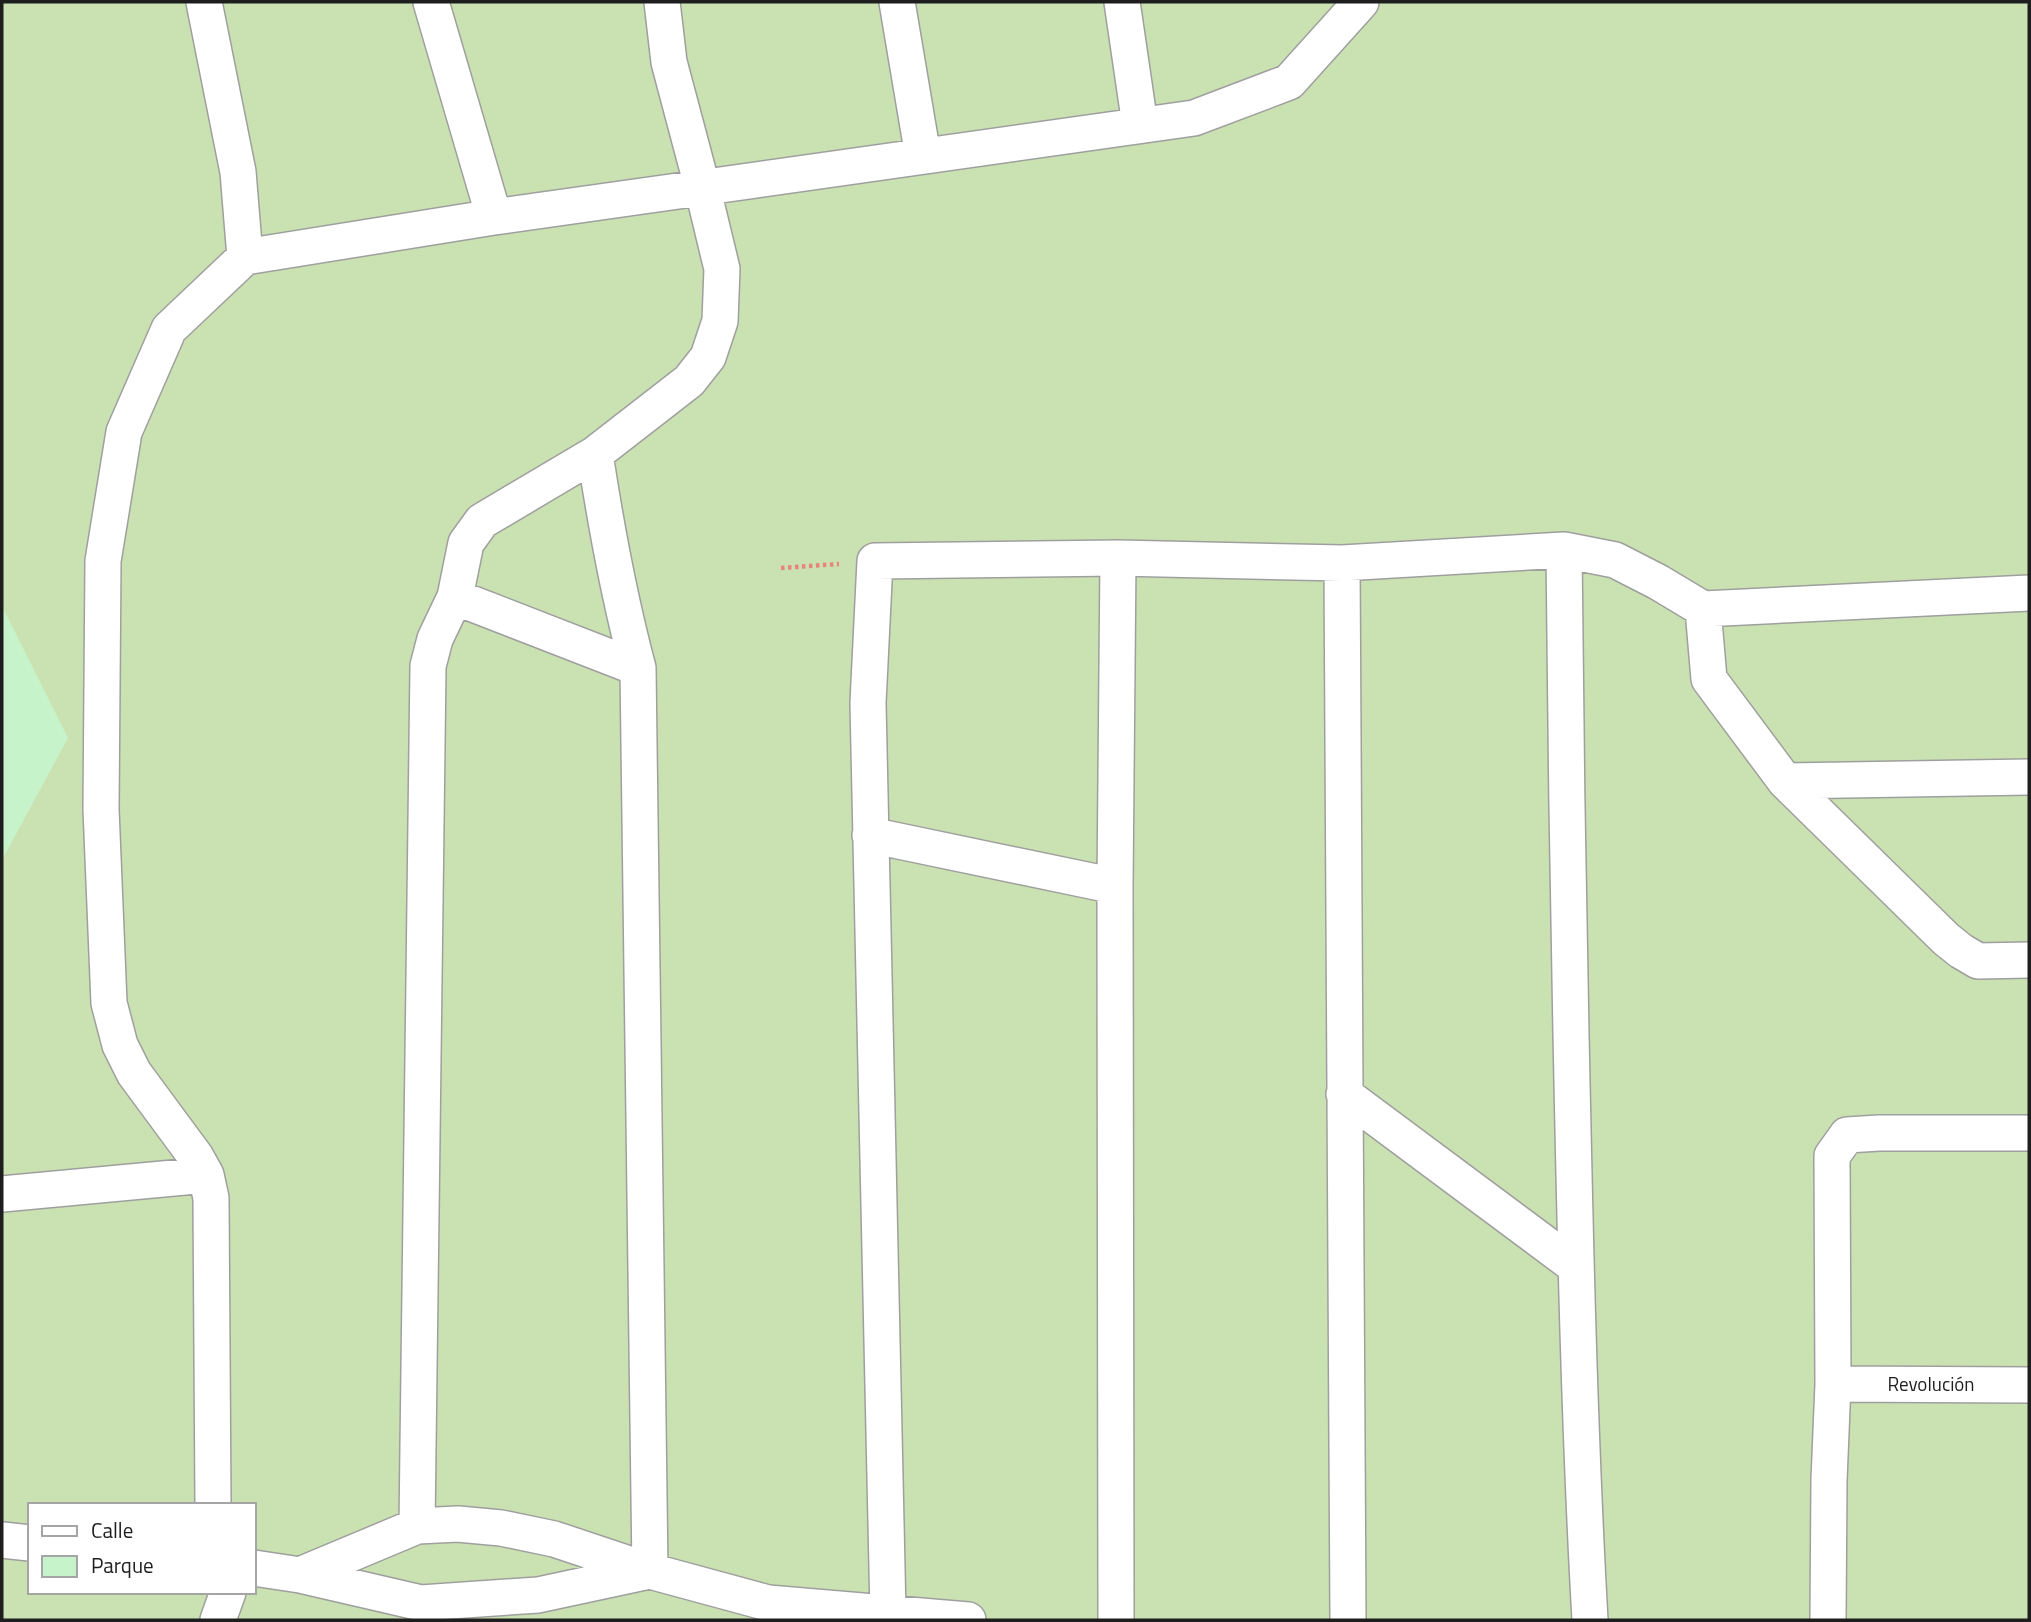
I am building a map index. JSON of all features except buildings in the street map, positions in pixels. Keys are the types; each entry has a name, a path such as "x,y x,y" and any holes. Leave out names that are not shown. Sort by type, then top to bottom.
{"street":[{"path":"204,2 238,172 244,257"},
{"path":"431,2 494,217"},
{"path":"417,1526 428,666 435,639 455,597 466,543 482,521 594,454 689,381 708,357 720,321 722,269 669,62 662,2"},
{"path":"897,2 923,156"},
{"path":"1122,2 1140,125"},
{"path":"214,1503 211,1198 206,1175 196,1157 134,1073 120,1045 109,1003 101,809 103,561 124,432 169,329 244,257 702,186 1194,118 1289,82 1353,6"},
{"path":"594,454 612,561 638,668 650,1571"},
{"path":"1564,550 1575,1266 1590,1620"},
{"path":"888,1614 867,703 875,561 1118,558 1342,563 1564,550 1615,560 1703,609 2029,593"},
{"path":"1116,1620 1115,886 1118,558"},
{"path":"1342,563 1348,1620"},
{"path":"455,597 638,668"},
{"path":"1703,609 1709,679 1785,780 1961,951 1978,961 2029,960"},
{"path":"1785,780 2029,777"},
{"path":"870,835 1115,886"},
{"path":"1344,1094 1575,1266"},
{"path":"1828,1620 1833,1384 1832,1156 1847,1135 2029,1133"},
{"path":"2,1194 206,1175"},
{"name":"Revolución","path":"1833,1384 2029,1385"},
{"path":"300,1574 417,1526 458,1524 501,1528 554,1539 650,1571 768,1603 968,1620"},
{"path":"2,1540 28,1543"},
{"path":"256,1568 300,1574 421,1603 538,1595 650,1571"},
{"path":"218,1620 227,1594"}],"path":[{"path":"781,568 875,561"}],"green space":[{"path":"2,2 2029,2 2029,1620 2,1620"},
{"path":"2,606 68,738 2,860"}]}
